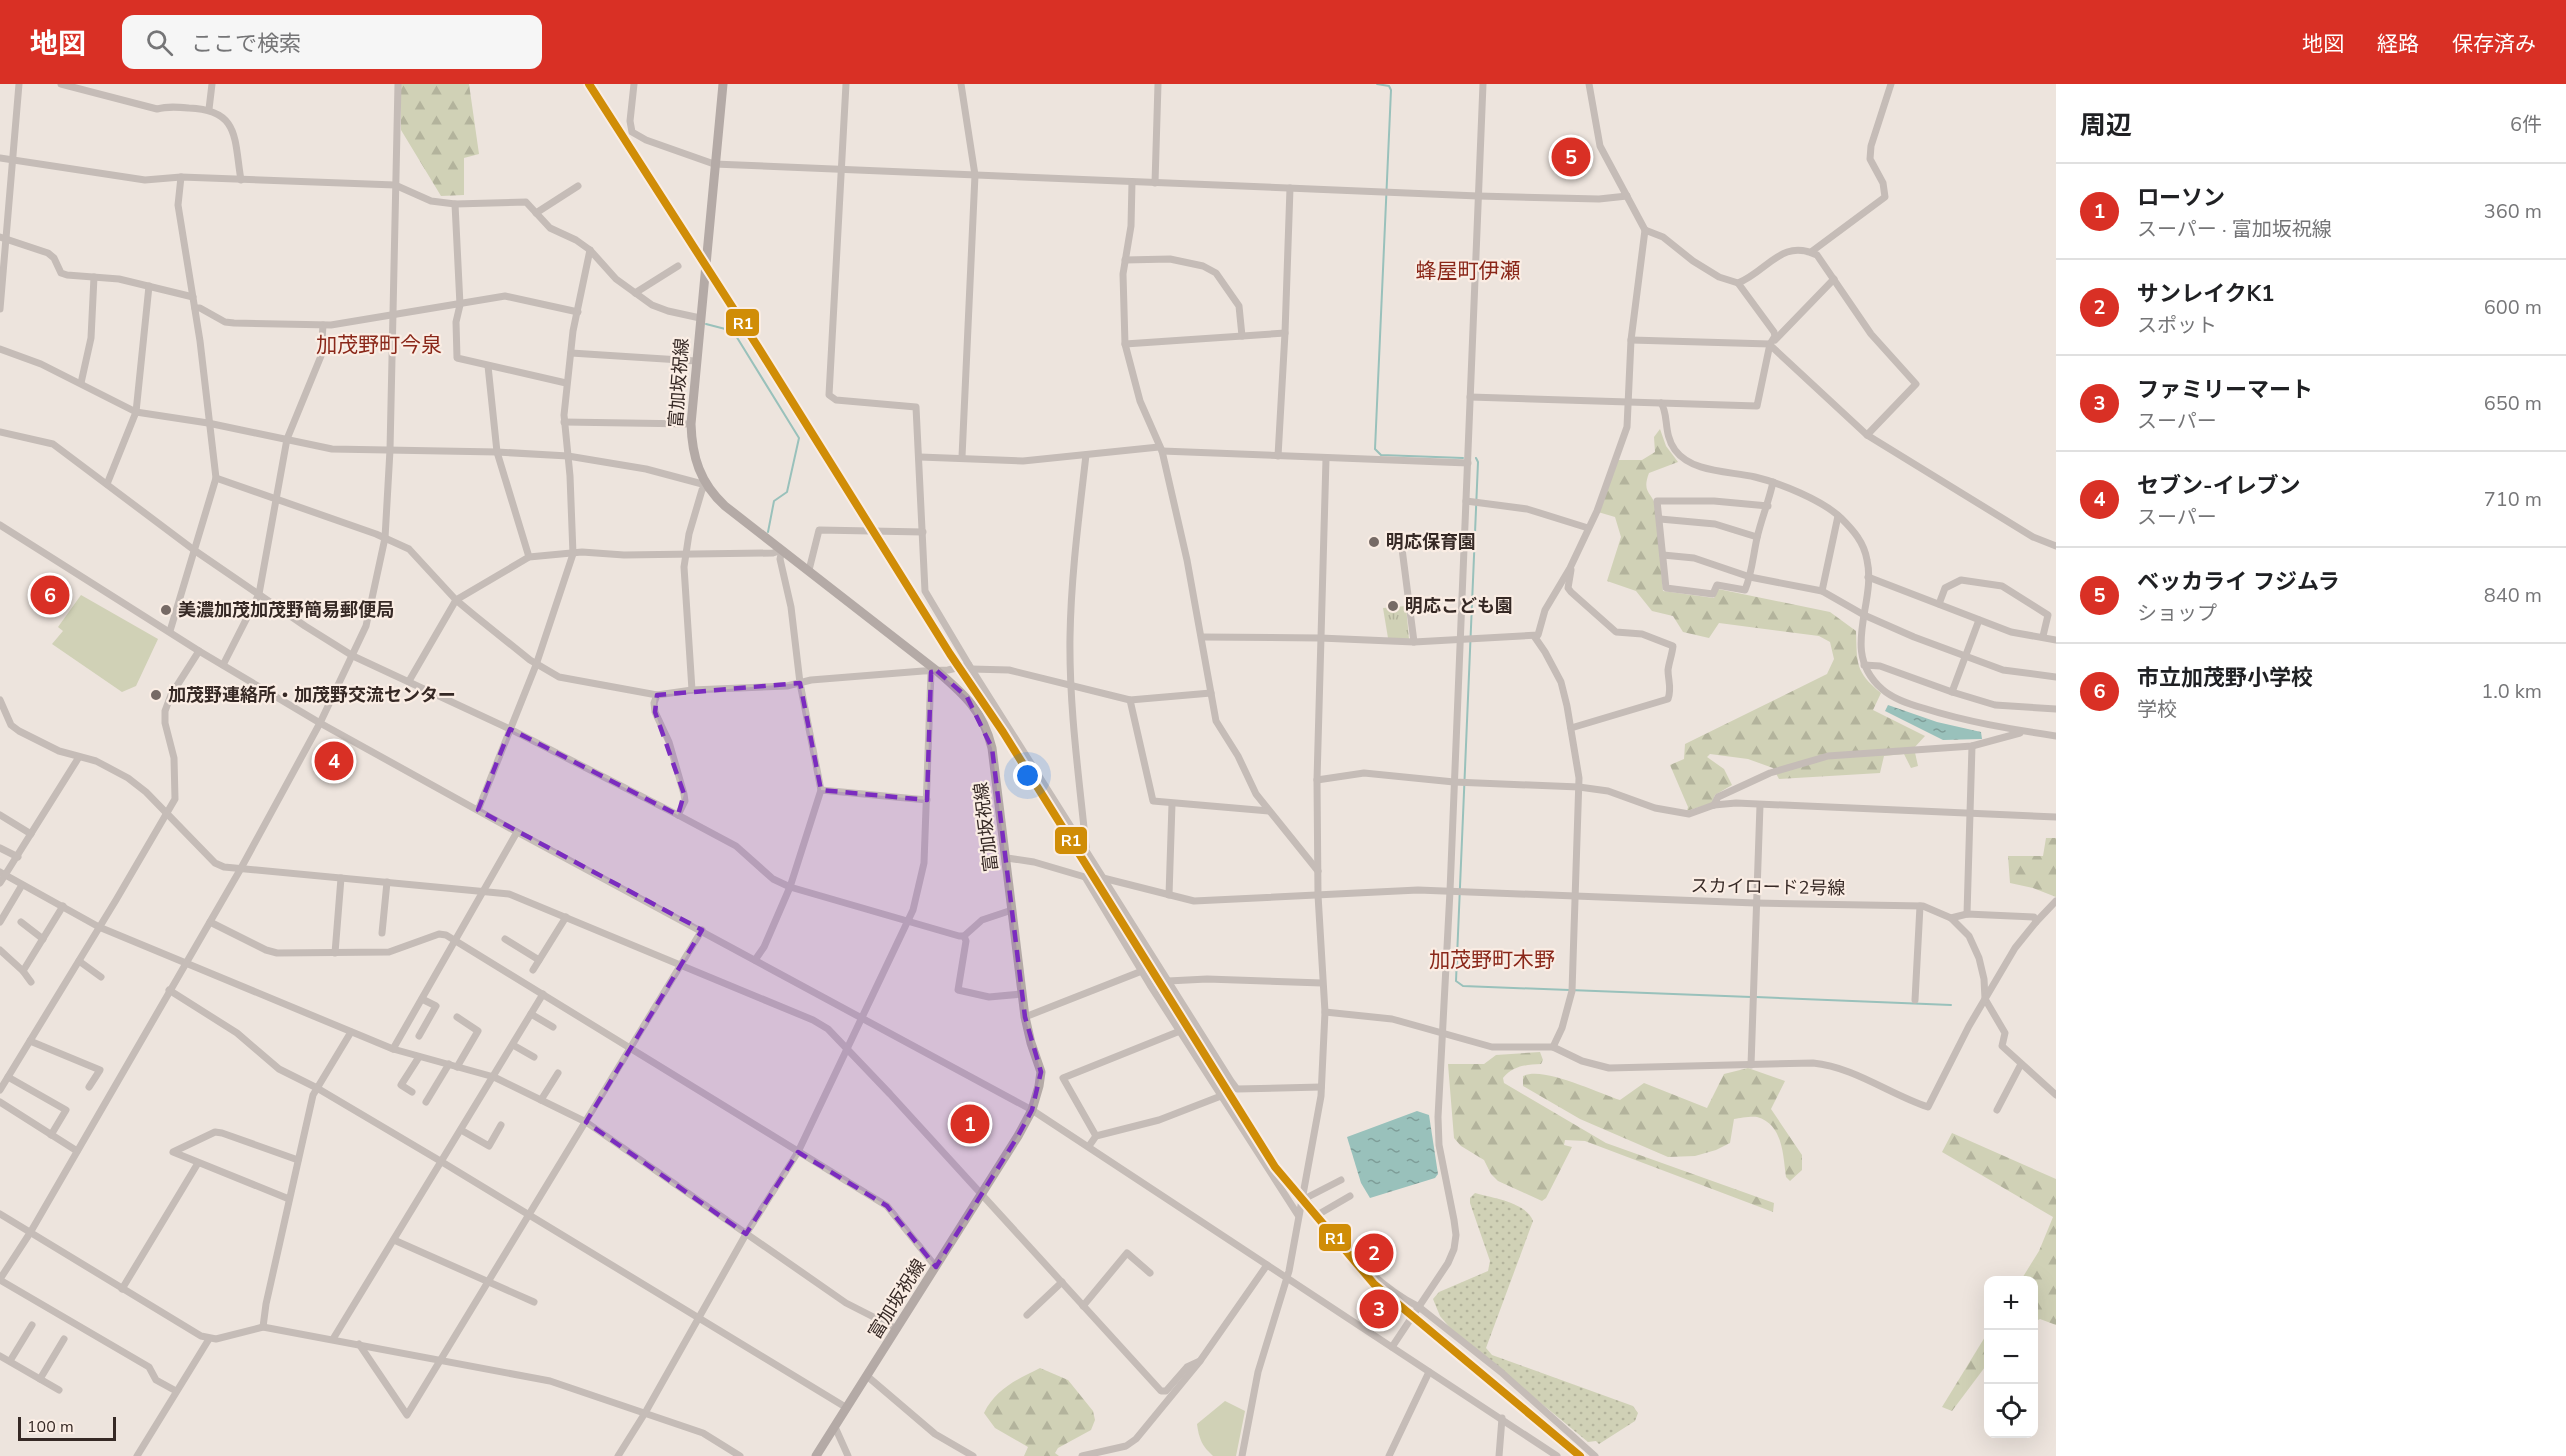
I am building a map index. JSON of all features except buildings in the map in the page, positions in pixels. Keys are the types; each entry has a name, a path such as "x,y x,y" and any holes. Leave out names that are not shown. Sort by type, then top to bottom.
{"main road":[{"name":"富加坂祝線","path":"723,84 691,424 692,447 697,466 706,485 725,506 967,697 979,713 988,731 996,770 1025,1017 1030,1043 1041,1072 1032,1110 981,1197 816,1456"}],"street":[{"path":"0,309 3,238 13,160 19,84"},
{"path":"61,84 88,87 157,109 165,106 209,109 226,118 231,126 241,180"},
{"path":"209,109 212,84"},
{"path":"176,1391 156,1380 149,1367 0,1280 30,1233 240,870 320,723 366,626 385,538 390,450 398,84"},
{"path":"634,84 630,120 632,132 646,140 714,164 1478,196 1599,199 1627,196"},
{"path":"846,84 829,395 836,400 916,407 925,591 970,667 1237,1089 1321,1087"},
{"path":"961,84 975,175 962,457"},
{"path":"1155,183 1158,84"},
{"path":"1392,1347 1448,1263 1456,1235 1439,1145 1438,1096 1457,891 1468,640 1467,501 1470,397 1483,84"},
{"path":"1202,638 1320,638 1414,642 1538,634 1545,610 1570,568 1588,528 1627,427 1630,340 1645,230 1600,146 1589,84"},
{"path":"1811,252 1885,197 1883,183 1872,166 1871,146 1891,84"},
{"path":"0,158 145,180 181,177 395,185 431,201 455,204 526,202 550,228 576,240 590,250 616,279 652,305 700,318"},
{"path":"170,631 216,478 195,308 178,205 181,177"},
{"path":"1132,182 1131,226 1123,274 1125,344 1140,401 1160,449 1202,638 1216,721 1238,756 1256,794 1318,871"},
{"path":"536,213 578,186"},
{"path":"1278,456 1290,188"},
{"path":"455,204 460,305 456,322 457,358 567,383"},
{"path":"1470,397 1757,406 1770,344 1775,336 1774,332 1738,283 1719,277 1693,261 1663,237 1645,230"},
{"path":"3,238 48,253 54,258 61,273 119,279 193,297"},
{"path":"478,810 536,664 573,554 564,422 571,353 590,250"},
{"path":"1738,283 1787,251 1806,250 1817,255 1873,337 1916,384 1867,435"},
{"path":"1125,260 1170,259 1203,266 1216,273 1239,306 1242,336"},
{"path":"635,293 678,266"},
{"path":"81,383 91,338 94,277"},
{"path":"1770,344 1834,279"},
{"path":"107,484 136,412 149,286"},
{"path":"195,308 200,308 225,322 323,325 460,305 505,296 578,312"},
{"path":"224,665 259,594 278,500 287,439 321,356 323,325"},
{"path":"1125,344 1285,333"},
{"path":"1630,340 1770,344 1867,435 2033,537 2056,546"},
{"path":"0,349 41,364 136,412 208,423 332,449 497,452 525,456 568,456 646,469 706,485 696,512 686,555 685,606 692,690"},
{"path":"571,353 696,361"},
{"path":"488,366 497,452 529,556"},
{"path":"1661,403 1666,409 1665,424 1669,438 1675,450 1686,460 1707,468 1773,482 1838,516 1858,536 1868,561 1861,634 1864,664 1867,673 1882,690 1903,702 1956,719 2056,736"},
{"path":"564,422 691,424"},
{"path":"0,432 53,444 194,550 353,656 510,729 678,815 736,846 773,879 790,887 964,936"},
{"path":"920,457 1023,461 1160,449 1326,459 1468,463"},
{"path":"1086,455 1072,592 1071,684 1086,849"},
{"path":"1242,1456 1258,1372 1287,1278 1298,1215 1304,1196 1321,1087 1325,1012 1318,895 1317,780 1326,459"},
{"path":"216,478 385,538 409,549 456,600 536,664 559,677 657,695 692,690 787,686 833,678 970,667 1009,670 1071,684 1116,699 1130,700 1211,693"},
{"path":"1768,506 1714,501 1658,501 1666,588 1713,594 1716,585 1745,590 1750,577 1757,537 1768,506 1773,482"},
{"path":"1467,501 1527,508 1588,528"},
{"path":"1822,591 1838,516"},
{"path":"1660,519 1715,524 1757,537"},
{"path":"0,525 199,651 320,723 1032,1110 1557,1456"},
{"path":"808,570 819,530 922,532"},
{"path":"1401,541 1414,642"},
{"path":"409,681 456,600 529,556 582,552 624,555 773,553 782,550 780,560 791,607 800,683 821,790 790,887 764,947 755,960"},
{"path":"1663,555 1694,558 1750,577 1822,591 1864,615 1914,637 2003,670 2056,677"},
{"path":"1570,568 1568,588 1616,632 1642,634 1673,646 1672,659 1668,668 1670,694 1668,699 1572,728"},
{"path":"1868,577 2011,632 2056,640"},
{"path":"1940,603 1945,588 1961,580 2002,586 2048,615 2043,636"},
{"path":"1952,692 1979,620"},
{"path":"1534,636 1561,682 1572,728 1579,787 1572,990 1562,1028 1553,1047"},
{"path":"0,1090 175,799 174,758 165,723 165,711 171,695 199,651"},
{"path":"1864,664 1880,666 1995,705 2056,709"},
{"path":"618,1456 645,1413 746,1234 798,1152 913,910 924,863 934,671"},
{"path":"657,695 654,703 655,712 669,742 684,794 685,801 678,815"},
{"path":"0,700 11,725 58,751 96,761 128,778 146,792 215,863 240,870 509,894 813,1020 828,1029 890,1094 981,1197 1161,1390 1166,1391 1187,1367 1200,1361"},
{"path":"1130,700 1153,801 1269,811"},
{"path":"1714,805 1718,797 1770,773 1828,756 1972,746 2025,731"},
{"path":"1967,914 1972,813 1972,746"},
{"path":"0,883 2,874 18,857 78,757"},
{"path":"1317,780 1364,773 1461,782 1579,787 1608,791 1632,801 1676,813 1689,814 1714,805 1736,803 2056,817"},
{"path":"821,790 927,800"},
{"path":"1169,895 1172,804"},
{"path":"1751,1065 1760,805"},
{"path":"0,815 31,834"},
{"path":"393,1049 517,832"},
{"path":"0,848 18,857"},
{"name":"スカイロード2号線","path":"1007,858 1034,862 1085,877 1103,878 1194,901 1384,891 1457,891 1755,903 1920,906 1951,918 1969,936 1979,958 1984,979 1985,999 2005,1033 2002,1046 2021,1064"},
{"path":"2,874 99,927 393,1049 494,1077 586,1122 846,1303 897,1329"},
{"path":"1085,877 1142,971 1298,1215"},
{"path":"335,953 341,878"},
{"path":"382,933 387,882"},
{"path":"0,922 22,885"},
{"path":"1325,1012 1392,1019 1492,1047 1553,1047 1582,1061 1609,1068 1813,1063 1831,1065 1928,1107 1969,1026 2015,948 2056,901"},
{"path":"23,971 63,906"},
{"path":"1916,1000 1920,906"},
{"path":"964,936 982,920 1012,910"},
{"path":"1951,918 1967,914 2034,917 2036,922"},
{"path":"533,970 566,917"},
{"path":"21,922 43,939"},
{"path":"210,922 266,950 277,953 389,952 439,934 446,935 886,1206 936,1267"},
{"path":"358,1344 407,1415 702,930"},
{"path":"964,936 966,941 958,990 989,998 1022,994"},
{"path":"505,939 539,960"},
{"path":"0,950 23,971 31,982"},
{"path":"79,961 101,977"},
{"path":"1025,1017 1142,971"},
{"path":"1168,981 1207,979 1322,983"},
{"path":"169,990 237,1033 269,1062 442,1162 847,1408"},
{"path":"333,1339 543,994"},
{"path":"419,1036 436,1005 422,999"},
{"path":"531,1014 552,1027"},
{"path":"456,1017 478,1030 457,1066"},
{"path":"1096,1136 1063,1077 1180,1031"},
{"path":"263,1327 266,1304 313,1095 351,1032"},
{"path":"30,1041 99,1070 89,1087"},
{"path":"513,1045 534,1057"},
{"path":"412,1092 401,1085 419,1057"},
{"path":"426,1102 448,1064"},
{"path":"1997,1110 2021,1064 2056,1095"},
{"path":"541,1100 558,1073"},
{"path":"8,1077 66,1110 51,1135"},
{"path":"1089,1146 1096,1136 1159,1120 1221,1096"},
{"path":"0,1102 77,1151"},
{"path":"461,1130 489,1146 501,1125"},
{"path":"290,1199 173,1152 215,1132 298,1160"},
{"path":"122,1289 198,1163"},
{"path":"1304,1196 1341,1180"},
{"path":"1304,1196 1377,1278 1419,1307 1501,1372 1595,1456"},
{"path":"1319,1214 1350,1196"},
{"path":"0,1214 209,1339 263,1327 550,1381 703,1434 740,1456"},
{"path":"394,1240 534,1302"},
{"path":"1083,1306 1127,1253 1150,1273"},
{"path":"1082,1456 1126,1446 1136,1439 1200,1361 1267,1265"},
{"path":"1027,1315 1062,1282"},
{"path":"10,1361 32,1324"},
{"path":"40,1379 64,1339"},
{"path":"138,1456 209,1339"},
{"path":"0,1356 58,1390"},
{"path":"1389,1456 1429,1372"},
{"path":"867,1376 935,1434 973,1456"},
{"path":"1499,1456 1502,1418"},
{"path":"835,1427 848,1456"}],"highlighted area":[{"path":"937,671 967,697 992,748 1025,1017 1041,1072 1032,1110 1018,1136 936,1267 887,1206 798,1152 746,1234 586,1122 702,930 478,810 510,729 678,815 684,794 655,712 657,695 800,683 821,790 927,800 931,672"}],"green space":[{"path":"401,84 469,84 479,154 464,158 464,195 441,196 401,130"},
{"path":"1660,429 1666,446 1678,462 1649,473 1646,485 1655,503 1658,518 1663,591 1714,598 1718,589 1830,612 1856,631 1859,666 1866,679 1881,693 1873,710 1925,736 1914,748 1918,766 1911,768 1904,754 1884,756 1880,773 1779,779 1773,768 1748,759 1710,754 1707,757 1724,769 1732,785 1715,795 1712,803 1687,811 1688,807 1670,765 1684,759 1685,744 1827,674 1834,659 1830,642 1819,636 1719,623 1709,638 1683,632 1673,616 1652,611 1636,591 1607,581 1621,537 1615,517 1598,512 1615,460 1642,460 1655,452 1654,437"},
{"path":"81,595 158,639 136,686 122,692 52,644 63,631 58,627"},
{"path":"1406,606 1409,639 1388,638 1383,608"},
{"path":"2046,838 2056,838 2056,897 2033,888 2010,883 2008,856 2043,856"},
{"path":"1540,1052 1543,1060 1541,1064 1516,1068 1503,1078 1504,1083 1606,1143 1774,1203 1773,1212 1585,1141 1565,1140 1564,1145 1572,1147 1546,1198 1542,1201 1498,1181 1491,1174 1484,1160 1461,1146 1454,1138 1448,1064 1484,1064 1496,1055"},
{"path":"1748,1068 1785,1081 1771,1109 1802,1155 1802,1170 1790,1181 1786,1177 1777,1133 1766,1121 1757,1117 1734,1119 1730,1143 1716,1150 1695,1156 1668,1157 1580,1119 1523,1086 1523,1076 1544,1075 1557,1077 1620,1100 1644,1083 1707,1108 1724,1074"},
{"path":"1952,1133 2056,1179 2056,1325 2038,1320 2038,1276 2023,1276 2039,1251 2053,1217 1942,1152"},
{"path":"1475,1193 1516,1205 1523,1209 1533,1221 1486,1348 1492,1355 1633,1406 1638,1413 1635,1421 1599,1444 1596,1441 1588,1442 1451,1329 1440,1316 1433,1299 1439,1292 1488,1271 1490,1261 1470,1203 1470,1198"},
{"path":"1984,1339 1984,1368 1952,1411 1942,1407"},
{"path":"1040,1368 1068,1380 1093,1411 1095,1420 1091,1430 1058,1448 1055,1453 1059,1456 1024,1456 1028,1447 995,1428 984,1413 1001,1391"},
{"path":"1225,1401 1245,1411 1236,1456 1213,1456 1202,1442 1197,1424"}],"water":[{"path":"1888,705 1937,722 1981,732 1982,739 1943,740 1885,711"},
{"path":"1417,1111 1429,1115 1438,1174 1435,1178 1370,1198 1361,1183 1347,1137"}],"waterway":[{"path":"1377,84 1389,86 1391,90 1375,449 1381,455 1463,458"},
{"path":"706,324 733,331 799,438 787,492 774,501 768,532"},
{"path":"1476,458 1478,462 1456,981 1463,986 1751,997"},
{"path":"1756,997 1951,1005"}],"transit line":[{"name":"R1","path":"589,84 758,347 950,654 1003,732 1275,1167 1374,1284 1580,1456"}],"place":[{"name":"ベッカライ フジムラ","path":"1571,157"},
{"name":"明応保育園","path":"1374,542"},
{"name":"市立加茂野小学校","path":"50,595"},
{"name":"明応こども園","path":"1393,606"},
{"name":"美濃加茂加茂野簡易郵便局","path":"166,610"},
{"name":"加茂野連絡所・加茂野交流センター","path":"156,695"},
{"name":"セブン-イレブン","path":"334,761"},
{"name":"ローソン","path":"970,1124"},
{"name":"サンレイクK1","path":"1374,1253"},
{"name":"ファミリーマート","path":"1379,1309"}],"district":[{"name":"蜂屋町伊瀬","path":"1468,271"},
{"name":"加茂野町今泉","path":"379,345"},
{"name":"加茂野町木野","path":"1492,960"}]}
